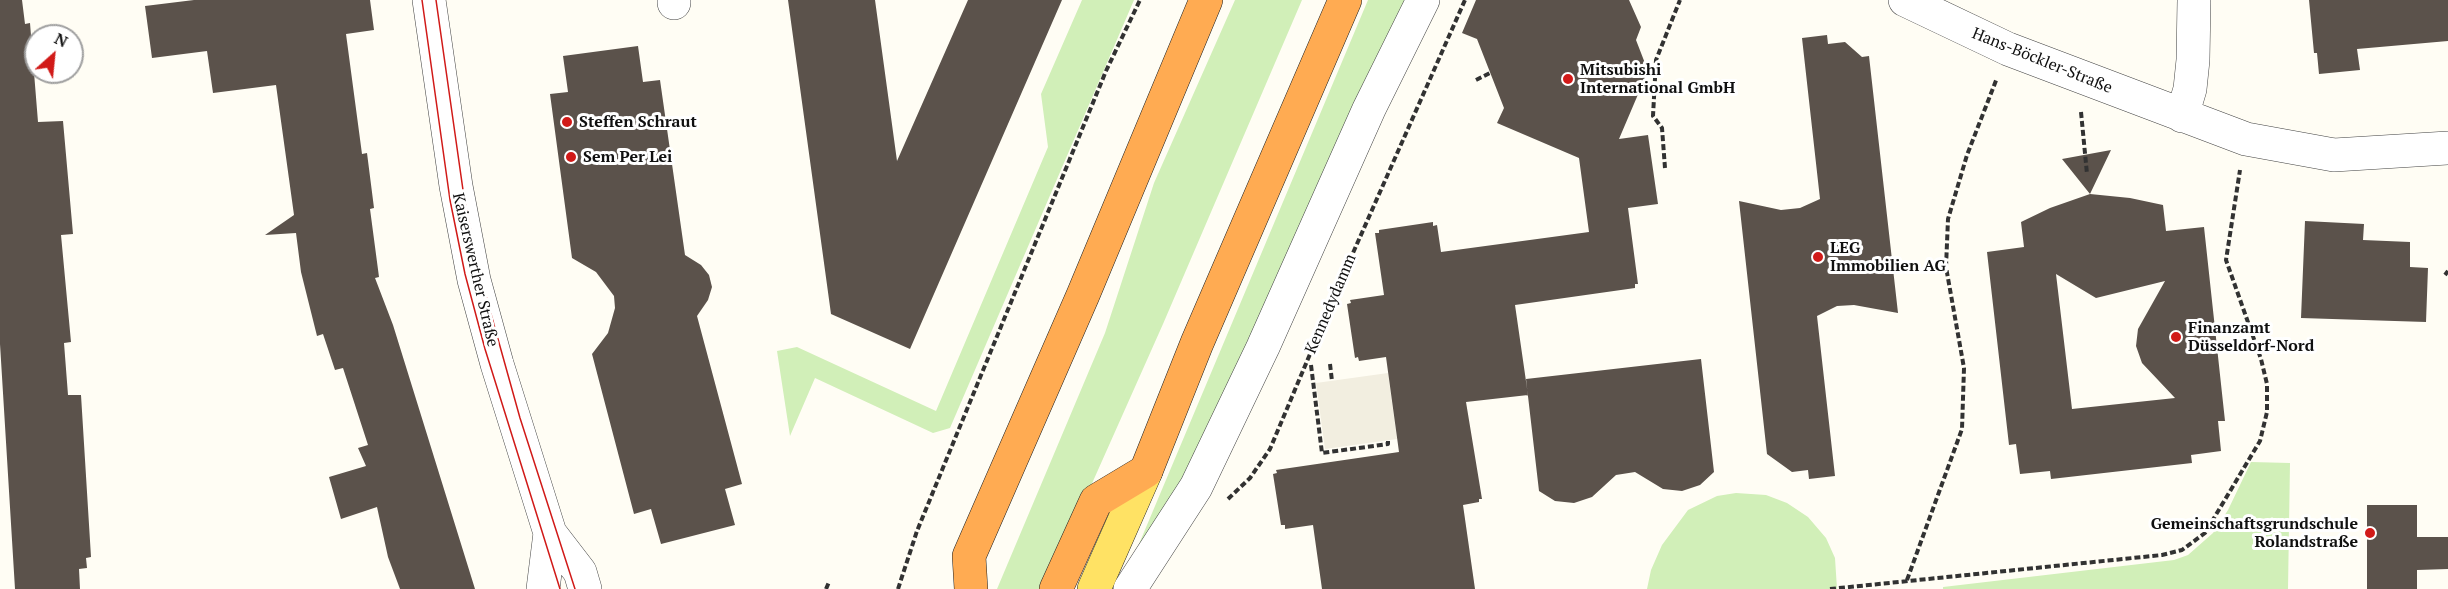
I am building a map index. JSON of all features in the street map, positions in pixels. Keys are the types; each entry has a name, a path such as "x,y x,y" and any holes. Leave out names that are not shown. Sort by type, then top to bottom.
{"highway":[{"path":"971,589 969,556 1083,295 1206,0"},
{"path":"1056,589 1096,501 1146,471 1197,343 1345,0"}],"main road":[{"path":"1094,589 1146,471"},
{"path":"954,589 969,556"}],"street":[{"name":"Kaiserswerther Straße","path":"429,0 456,186 474,280 497,364 550,533 580,572 585,589"},
{"path":"1130,589 1196,487 1263,346 1369,109 1423,0"},
{"name":"Hans-Böckler-Straße","path":"1905,0 2008,49 2246,139 2334,155 2448,148"},
{"path":"2182,116 2190,89 2194,0"},
{"name":"Kaiserswerther Straße","path":"543,589 550,533"}],"path":[{"path":"898,589 917,531 1106,71 1140,0"},
{"name":"Kennedydamm","path":"1221,506 1250,478 1270,449 1345,271 1465,0"},
{"path":"1665,168 1662,128 1653,116 1656,60 1680,0"},
{"path":"1907,580 1962,429 1964,368 1946,267 1947,219 1967,155 2008,49"},
{"path":"1476,80 1490,73"},
{"path":"2087,174 2081,107 2091,82"},
{"path":"1830,589 2162,555 2182,550 2205,533 2260,441 2267,412 2267,384 2261,359 2226,260 2235,189 2246,139"},
{"path":"2445,275 2448,271"},
{"path":"1330,364 1332,381"},
{"path":"1311,365 1322,453 1388,444 1388,441"},
{"path":"826,589 830,582"}],"green space":[{"path":"1082,0 1134,0 950,428 933,433 815,378 790,436 777,351 797,347 936,411 1048,147 1041,94"},
{"path":"1235,0 1302,0 1163,324 1045,589 997,589 1105,333 1154,183"},
{"path":"1368,0 1415,0 1235,393 1131,563"},
{"path":"2251,462 2290,463 2288,589 1943,589 1943,587 2174,560 2188,555 2213,533 2228,510"},
{"path":"1736,493 1766,495 1787,503 1808,517 1826,538 1835,558 1837,589 1647,589 1651,570 1662,545 1688,510 1717,496"}],"shaded area":[{"path":"1388,373 1397,439 1325,449 1316,383"}],"building":[{"path":"0,0 22,0 25,24 24,84 35,84 38,122 63,121 73,234 61,235 71,342 64,343 68,395 81,395 91,557 86,558 87,568 79,569 80,589 15,589 0,344"},
{"path":"194,0 370,0 374,30 346,34 362,154 367,153 374,208 370,209 379,277 375,278 393,325 475,589 400,589 388,557 377,507 341,519 329,477 366,466 358,448 368,445 343,368 335,370 323,334 317,336 301,272 296,233 265,235 294,215 276,85 213,93 207,51 152,58 145,6"},
{"path":"788,0 875,0 897,161 968,0 1062,0 910,349 831,314"},
{"path":"1476,0 1629,0 1641,27 1636,40 1648,71 1619,139 1648,135 1658,204 1628,208 1638,284 1635,284 1635,288 1515,305 1528,395 1466,402 1482,499 1479,499 1479,502 1463,505 1475,589 1322,589 1313,525 1285,529 1285,525 1281,525 1273,474 1277,473 1276,470 1399,452 1386,357 1359,361 1358,357 1355,358 1347,304 1351,303 1350,300 1384,295 1375,233 1379,233 1379,230 1433,222 1433,226 1437,225 1441,252 1589,232 1579,158 1497,123 1504,108 1477,39 1462,33"},
{"path":"2309,0 2448,0 2448,41 2357,49 2360,70 2319,74 2317,53 2314,53"},
{"name":"LEG Immobilien AG","path":"1827,35 1828,44 1845,42 1862,57 1869,56 1898,313 1854,305 1837,306 1817,316 1835,476 1809,479 1808,470 1792,472 1767,454 1739,201 1781,210 1800,208 1820,199 1802,38"},
{"path":"638,46 643,82 660,80 685,255 701,265 709,275 712,287 708,300 697,316 742,484 725,489 735,525 661,544 651,509 634,514 592,354 608,333 615,308 614,296 596,272 572,258 550,94 568,92 563,56"},
{"path":"2111,150 2090,194 2062,159"},
{"name":"Finanzamt Düsseldorf-Nord","path":"2090,194 2130,198 2163,205 2166,231 2204,227 2225,421 2218,421 2221,451 2191,455 2192,463 2051,479 2050,471 2020,474 2016,444 2009,445 1987,252 2024,247 2021,222 2050,208","holes":["2056,274 2096,298 2165,281 2138,329 2136,346 2142,363 2175,398 2072,409"]},
{"path":"2305,221 2364,224 2363,240 2410,242 2410,267 2428,268 2426,322 2301,318"},
{"path":"1701,359 1714,472 1700,485 1682,491 1663,489 1635,472 1616,475 1592,497 1574,503 1555,501 1539,491 1526,379"},
{"path":"2367,505 2417,505 2417,537 2448,537 2448,569 2417,570 2417,589 2367,589"}],"tram line":[{"path":"422,0 450,200 465,274 485,349 560,589"},
{"path":"436,0 464,197 479,271 520,418 575,589"}],"place":[{"name":"Mitsubishi International GmbH","path":"1568,79"},
{"name":"Steffen Schraut","path":"567,122"},
{"name":"Sem Per Lei","path":"571,157"},
{"name":"LEG Immobilien AG","path":"1818,257"},
{"name":"Finanzamt Düsseldorf-Nord","path":"2176,337"},
{"name":"Gemeinschaftsgrundschule Rolandstraße","path":"2370,533"}]}
